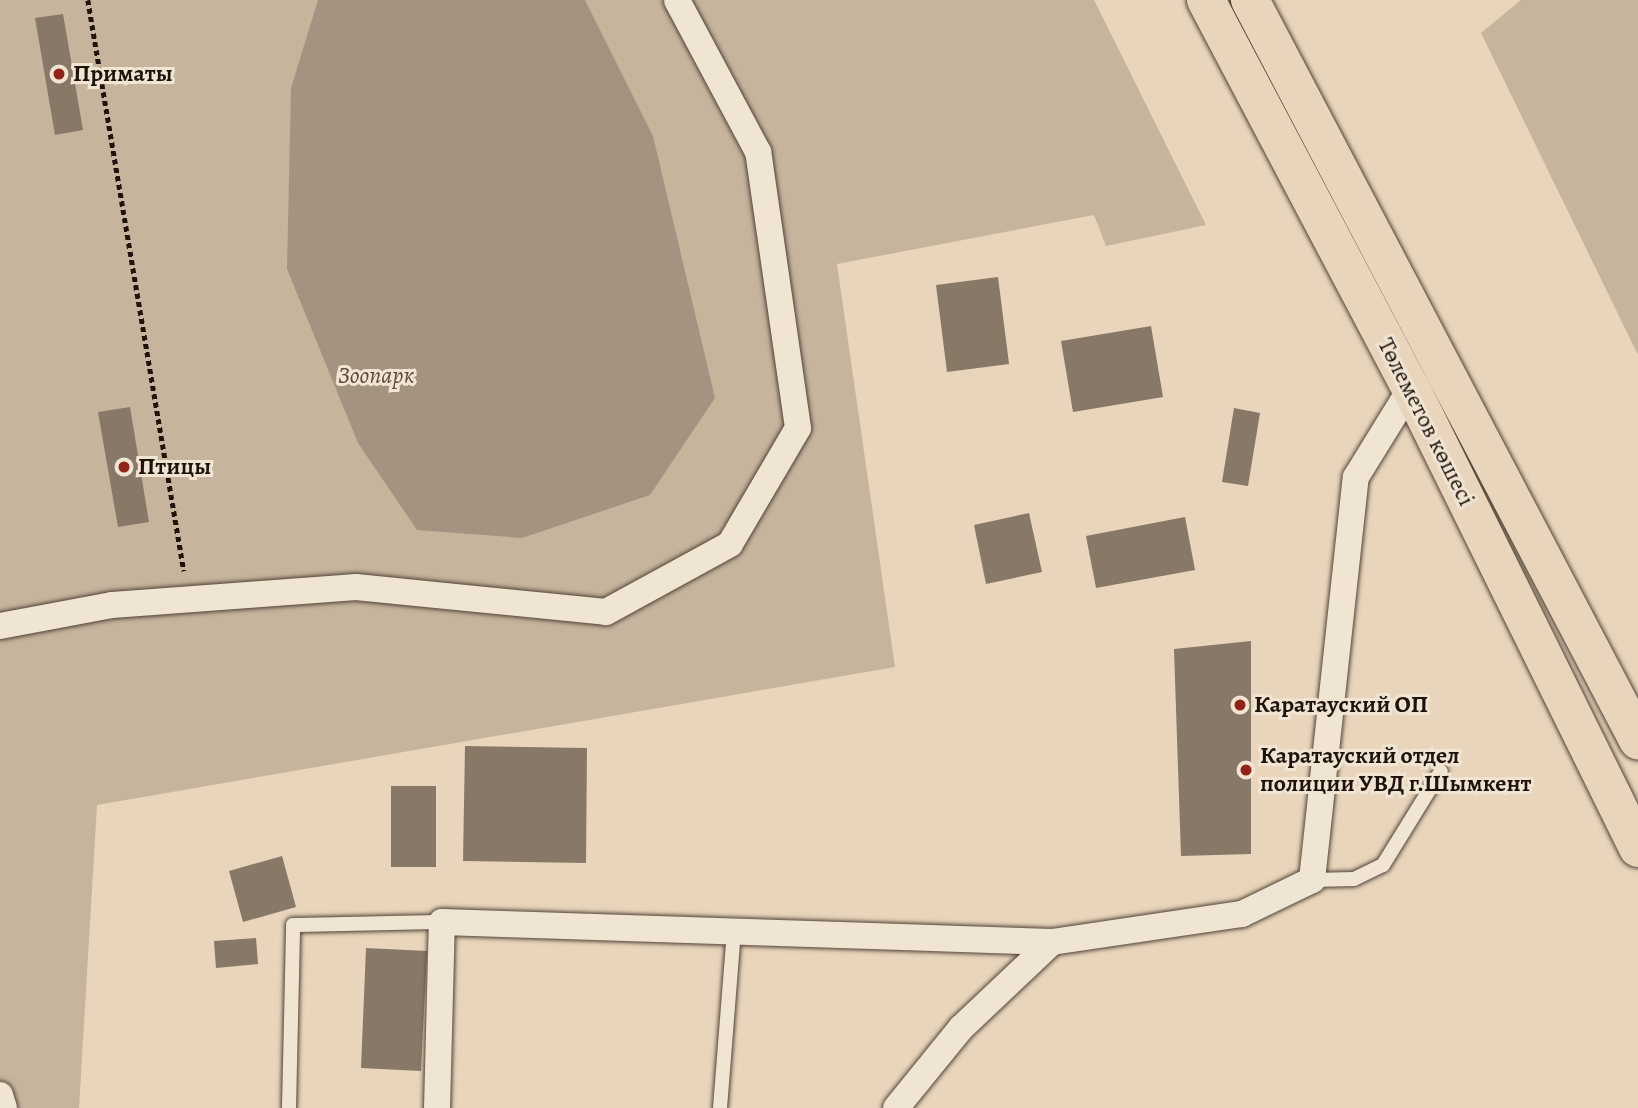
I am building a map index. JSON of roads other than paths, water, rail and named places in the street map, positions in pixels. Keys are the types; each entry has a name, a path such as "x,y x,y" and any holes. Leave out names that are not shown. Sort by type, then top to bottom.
{"main road":[{"name":"Төлеметов көшесі","path":"1206,0 1411,388 1638,848"},
{"name":"Төлеметов көшесі","path":"1250,0 1638,740"}],"street":[{"path":"0,626 112,605 356,587 606,612 730,544 798,428 758,152 677,0"},
{"path":"437,1108 442,922 1052,942 1242,914 1312,880 1356,477 1411,388"},
{"path":"896,1108 961,1028 1052,942"},
{"path":"0,1095 4,1108"}],"lane":[{"path":"1312,880 1354,880 1382,865 1441,771"},
{"path":"289,1108 293,925 442,922"},
{"path":"720,1108 733,931"}],"place":[{"name":"Приматы","path":"59,74"},
{"name":"Птицы","path":"124,467"},
{"name":"Каратауский ОП","path":"1240,705"},
{"name":"Каратауский отдел полиции УВД г.Шымкент","path":"1246,770"}],"park label":[{"name":"Зоопарк","path":"376,376"}]}
